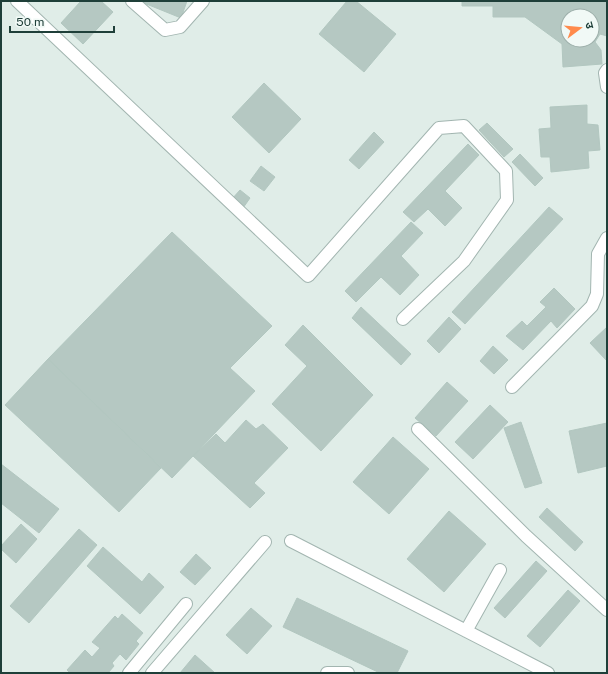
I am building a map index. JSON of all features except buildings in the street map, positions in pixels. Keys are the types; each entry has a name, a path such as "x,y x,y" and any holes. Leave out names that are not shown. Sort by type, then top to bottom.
{"lane":[{"path":"17,1 308,276 439,128 464,126 506,171 507,200 464,261 403,319"},
{"path":"132,1 165,30 180,28 203,1"},
{"path":"607,70 605,73 607,87"},
{"path":"512,387 592,306 597,294 598,254 607,238"},
{"path":"418,429 526,536 607,610"},
{"path":"291,541 548,673"},
{"path":"152,673 265,542"},
{"path":"466,631 500,570"},
{"path":"129,673 186,604"},
{"path":"327,673 348,673"}]}
